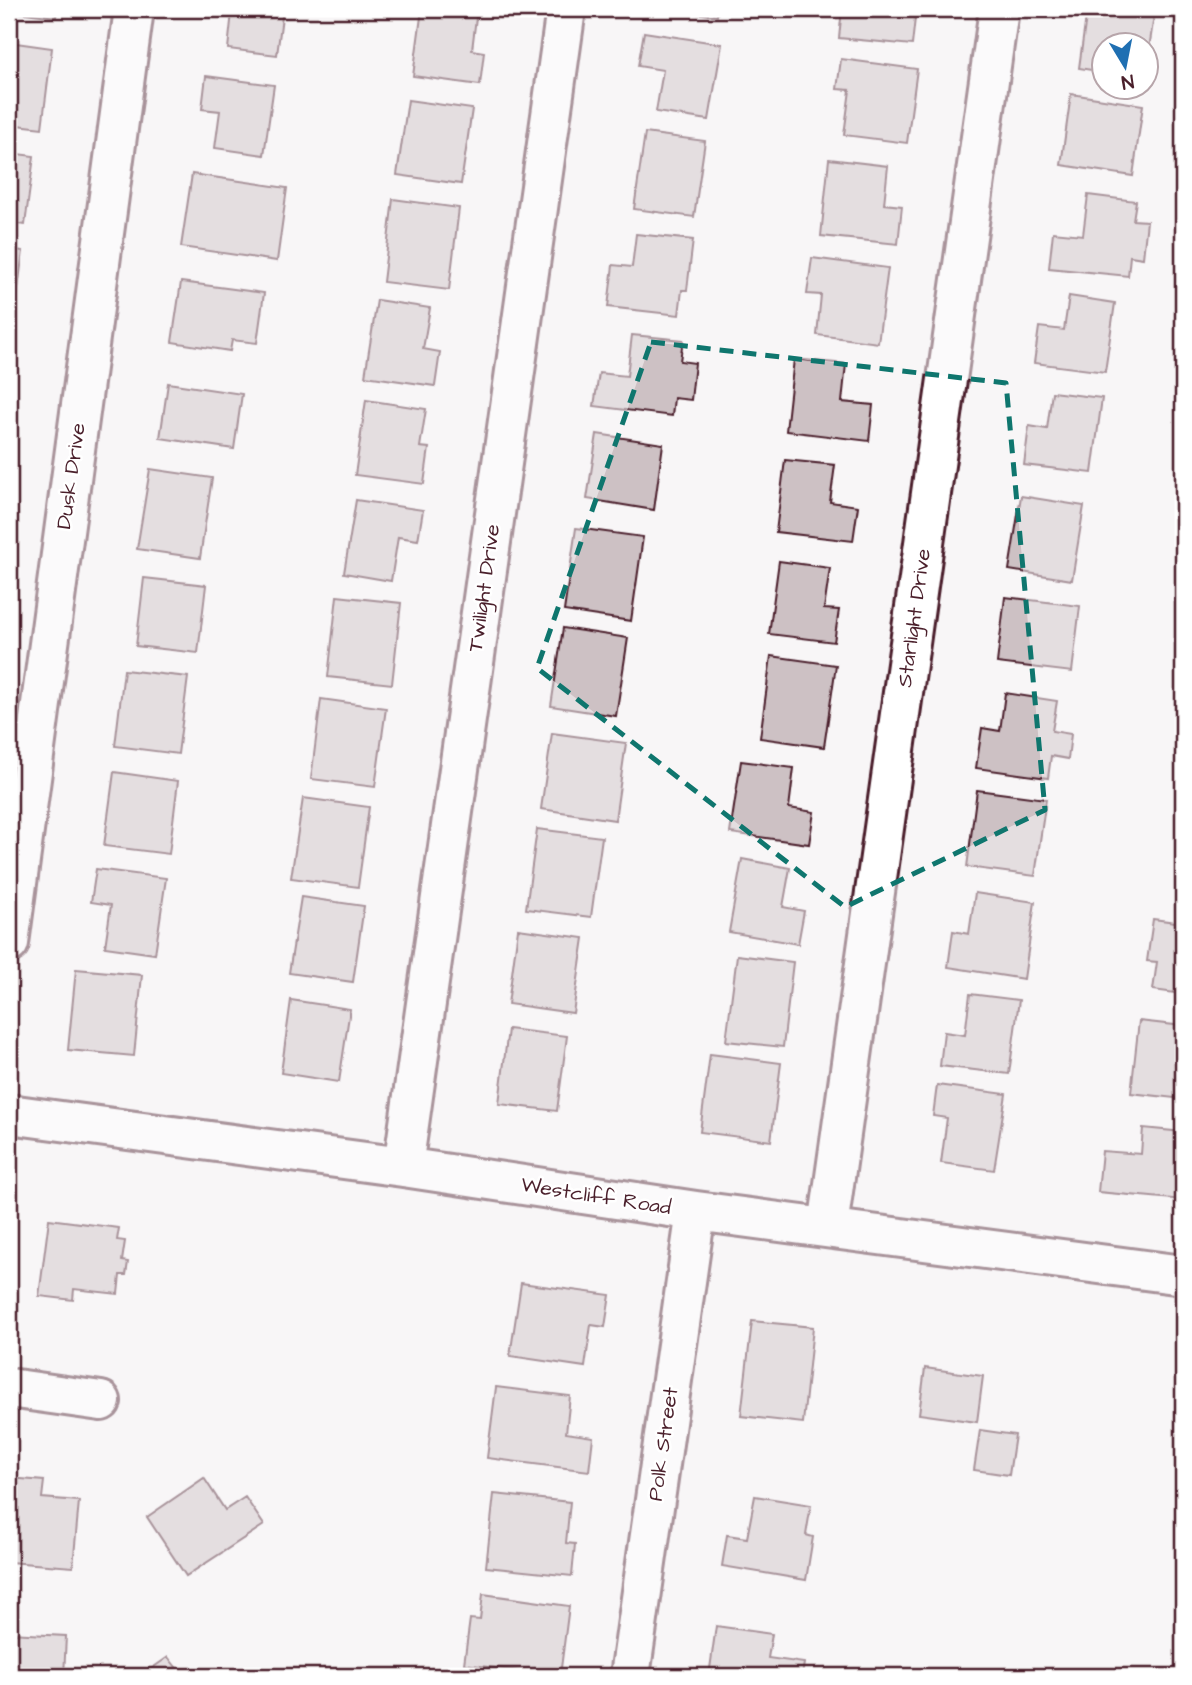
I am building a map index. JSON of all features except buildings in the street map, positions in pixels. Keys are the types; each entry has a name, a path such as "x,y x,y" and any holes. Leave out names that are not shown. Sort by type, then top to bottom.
{"street":[{"name":"Dusk Drive","path":"9,943 134,9"},
{"name":"Twilight Drive","path":"403,1167 566,9"},
{"name":"Starlight Drive","path":"828,1227 999,9"},
{"name":"Westcliff Road","path":"9,1114 403,1167 696,1211 1183,1275"},
{"name":"Polk Street","path":"630,1676 696,1211"},
{"path":"9,1388 101,1401"}],"highlighted area":[{"path":"651,342 1006,383 1045,810 845,907 537,668"}]}
